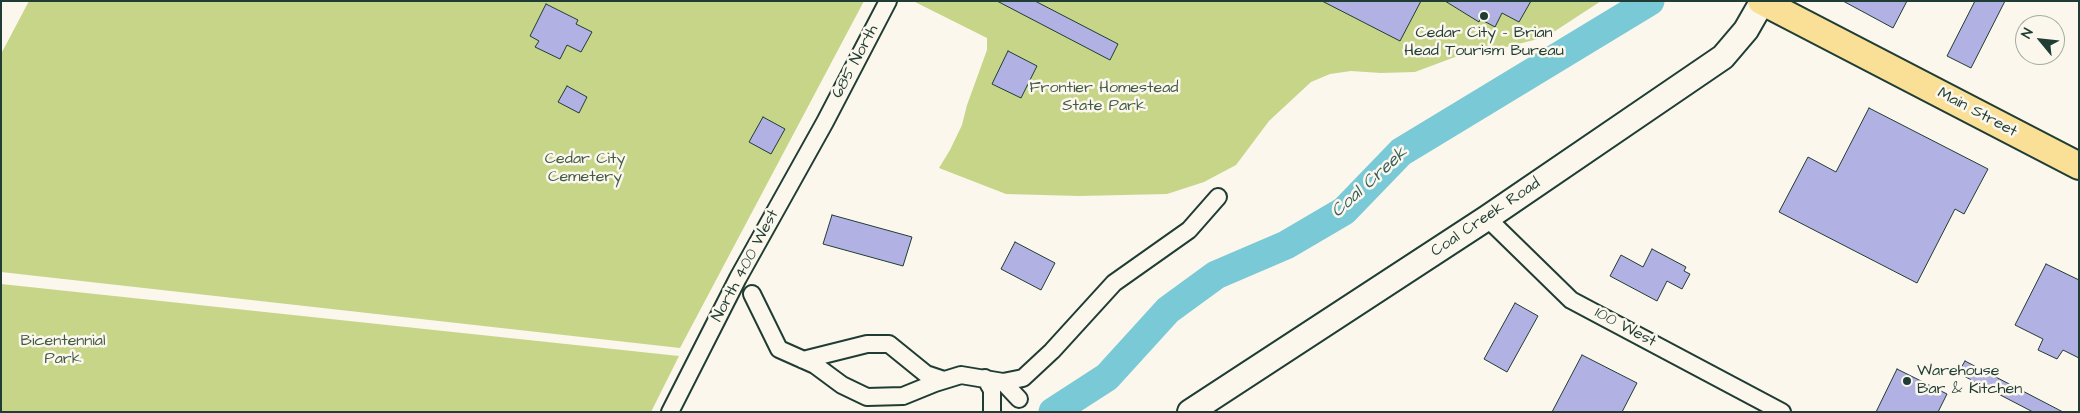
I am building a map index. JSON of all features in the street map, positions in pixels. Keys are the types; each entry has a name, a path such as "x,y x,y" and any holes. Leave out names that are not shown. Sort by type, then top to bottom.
{"main road":[{"name":"Main Street","path":"1761,2 2079,166"},
{"name":"Coal Creek Road","path":"1190,412 1487,218 1723,57 1746,30 1761,2"}],"street":[{"name":"685 North","path":"825,122 888,1"},
{"name":"North 400 West","path":"670,412 738,278 825,122"},
{"path":"752,294 779,349 815,365 842,385 866,397 903,396 961,375 1003,382 1024,378 1114,283 1189,230 1218,197"},
{"name":"100 West","path":"1487,218 1571,300 1782,412"},
{"path":"803,360 867,344 889,344 926,374 944,380"},
{"path":"985,378 992,390 992,412"},
{"path":"1003,382 1019,399"}],"green space":[{"name":"Cedar City Cemetery","path":"29,1 864,1 680,348 1,272 1,54"},
{"name":"Frontier Homestead State Park","path":"913,1 1601,1 1546,37 1498,49 1471,51 1415,72 1381,73 1351,71 1330,74 1311,82 1269,121 1236,165 1204,182 1167,194 1079,196 1006,194 939,168 962,125 967,105 987,50 987,38"},
{"name":"Bicentennial Park","path":"1,284 679,356 651,412 1,412"}],"building":[{"path":"997,1 1035,1 1118,44 1110,60"},
{"path":"1322,1 1421,1 1400,41"},
{"name":"Cedar City - Brian Head Tourism Bureau","path":"1445,1 1531,1 1519,22 1502,13 1495,27 1480,19 1479,22"},
{"path":"1843,1 1907,1 1893,28"},
{"path":"1975,1 2005,1 1971,68 1947,56"},
{"path":"546,4 578,20 576,24 592,32 581,52 567,45 560,59 535,47 539,41 530,36"},
{"path":"1008,51 1037,66 1021,98 992,84"},
{"path":"567,86 587,97 579,113 558,102"},
{"path":"1869,108 1988,169 1964,214 1955,209 1917,283 1779,212 1808,157 1836,172"},
{"path":"763,117 785,129 771,154 749,142"},
{"path":"832,215 912,237 903,266 823,244"},
{"path":"1015,242 1055,263 1041,290 1001,269"},
{"path":"1652,249 1686,267 1684,271 1690,274 1682,289 1667,281 1657,301 1610,276 1621,255 1643,267"},
{"path":"2046,264 2079,280 2079,358 2063,350 2057,359 2038,350 2043,339 2015,325"},
{"path":"1515,303 1538,316 1507,372 1484,359"},
{"path":"1582,355 1637,383 1622,412 1552,412"},
{"path":"1965,361 2063,412 2033,412 1958,373"},
{"name":"Warehouse Bar & Kitchen","path":"1897,369 1947,394 1938,412 1876,412"}],"waterway":[{"name":"Coal Creek","path":"1053,412 1107,377 1168,310 1216,275 1286,245 1344,211 1401,152 1650,1"}],"place":[{"name":"Cedar City - Brian Head Tourism Bureau","path":"1484,16"},
{"name":"Warehouse Bar & Kitchen","path":"1907,381"}]}
